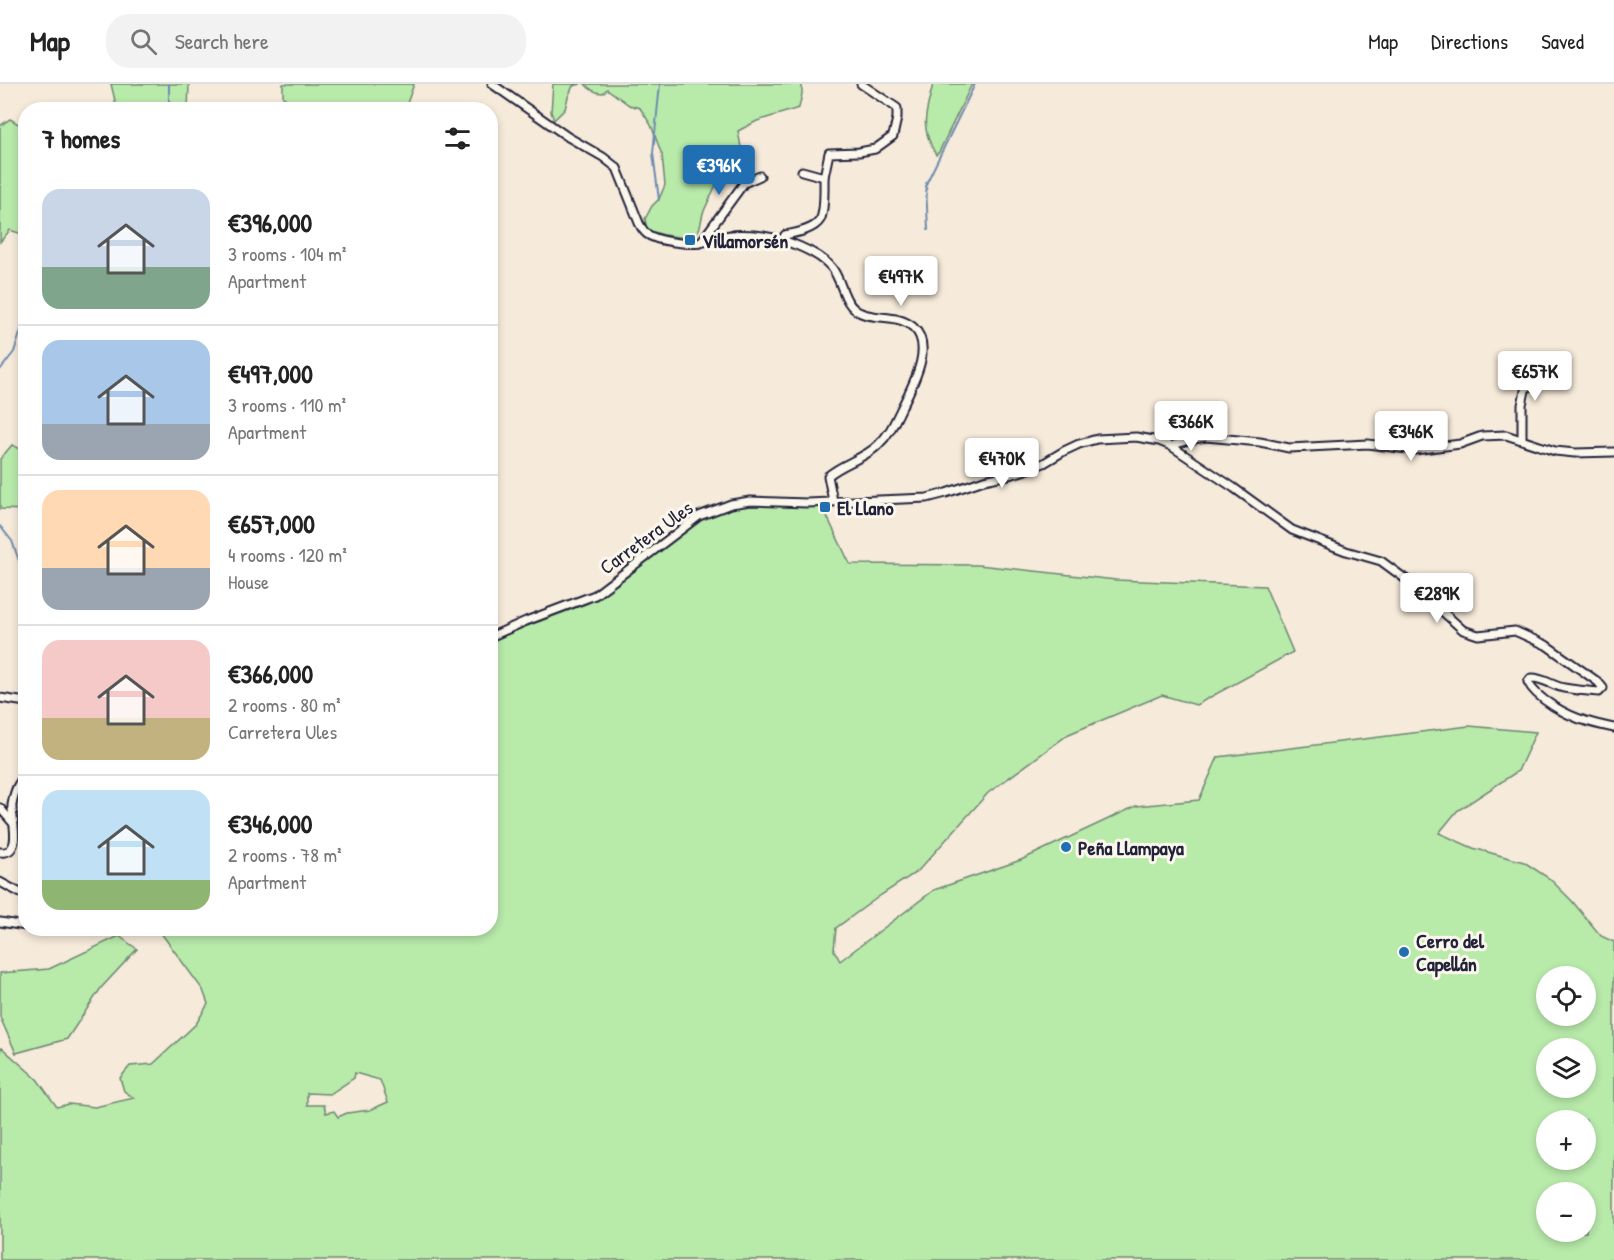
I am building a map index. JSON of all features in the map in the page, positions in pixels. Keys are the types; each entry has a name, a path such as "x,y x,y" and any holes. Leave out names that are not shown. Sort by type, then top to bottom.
{"street":[{"path":"492,84 617,168 639,223 648,236 690,244 731,235 762,236 782,240 820,257 832,268 851,306 856,310 861,313 904,321 914,327 921,337 920,367 892,430 877,446 828,476 833,501"},
{"path":"782,240 785,235 813,226 820,220 824,177 830,153 875,149 893,136 897,108 861,84"},
{"path":"802,171 824,177"},
{"path":"700,243 744,183 760,176"},
{"path":"1522,439 1522,405 1527,381 1523,368"},
{"path":"1526,388 1544,381"},
{"path":"1171,446 1206,437 1260,442 1288,448 1368,444 1415,450 1460,444 1482,436 1506,435 1555,451 1614,452"},
{"name":"Carretera Ules","path":"498,633 595,595 699,516 731,504 750,501 807,503 927,498 1029,469 1071,447 1097,439 1137,437 1171,446 1292,530 1346,551 1381,561 1410,583 1462,630 1478,635 1515,631 1546,645 1603,688 1599,692 1564,688 1537,678 1531,678 1528,682 1531,688 1549,703 1568,714 1614,728"},
{"path":"0,698 18,701"},
{"path":"0,852 5,853 12,849 15,835 12,805 15,787 18,784"},
{"path":"0,808 13,823"},
{"path":"0,882 18,892"},
{"path":"0,922 18,925"}],"green space":[{"path":"111,84 189,84 188,102 115,102"},
{"path":"283,84 414,84 408,102 292,102 283,97"},
{"path":"553,84 581,84 573,86 565,109 554,120 551,112"},
{"path":"585,84 802,84 802,94 799,108 757,121 738,131 741,147 715,187 694,239 647,230 645,219 659,199 665,185 662,155 651,125 640,108 629,105 607,89 603,93 598,92"},
{"path":"933,84 972,84 936,155 927,136 926,128 926,112"},
{"path":"10,119 18,124 18,233 10,230 0,242 0,126"},
{"path":"12,445 18,448 18,510 0,509 0,459"},
{"path":"822,506 850,564 978,565 1116,580 1265,586 1293,652 1196,705 1162,695 1069,734 988,793 918,871 836,928 834,950 840,961 934,890 1021,860 1136,806 1199,800 1218,757 1469,726 1536,732 1518,771 1457,811 1439,833 1473,848 1524,862 1550,879 1601,936 1614,942 1614,1260 0,1260 0,1049 2,1048 37,1079 57,1107 69,1104 95,1107 134,1098 124,1091 120,1078 130,1066 153,1064 196,1024 208,1004 203,990 163,936 498,936 498,638 588,603 698,519 737,507","holes":["355,1073 380,1080 388,1102 370,1110 347,1113 338,1117 334,1111 326,1113 324,1105 307,1105 307,1093 330,1094 354,1078"]},
{"path":"119,936 137,949 101,988 67,1039 16,1053 0,1017 0,973 49,969"}],"waterway":[{"path":"169,84 169,102"},
{"path":"659,200 653,153 660,84"},
{"path":"928,230 926,184 975,84"},
{"path":"0,370 14,352 18,340"},
{"path":"0,526 12,541 18,558"}],"place":[{"name":"Villamorsén","path":"690,240"},
{"name":"El Llano","path":"825,507"},
{"name":"Peña Llampaya","path":"1066,847"},
{"name":"Cerro del Capellán","path":"1404,952"}]}
